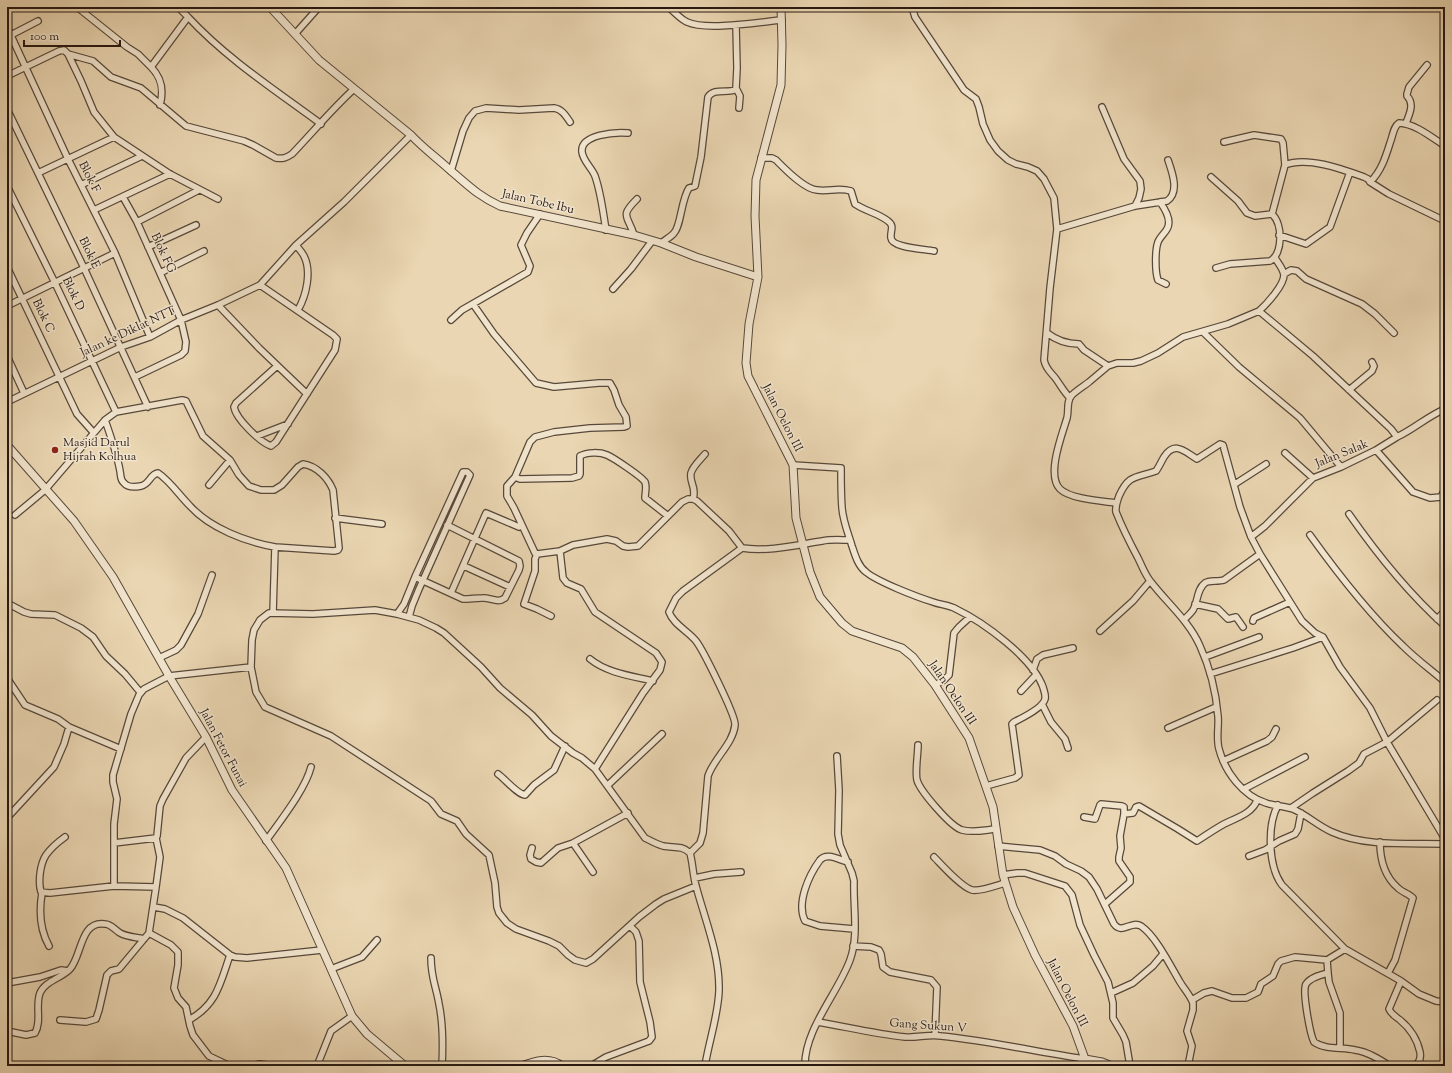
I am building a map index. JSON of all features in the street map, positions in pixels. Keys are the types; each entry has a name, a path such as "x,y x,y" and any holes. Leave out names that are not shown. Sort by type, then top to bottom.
{"street":[{"path":"77,7 138,54 160,77 163,94 160,105"},
{"path":"178,7 208,38 234,60 321,124"},
{"name":"Jalan Tobe Ibu","path":"270,7 319,60 411,135 424,149 471,190 487,200 500,206 652,240 758,277"},
{"path":"296,34 318,7"},
{"path":"668,7 681,19 692,24 736,25 782,20"},
{"name":"Jalan Oelon III","path":"781,7 782,74 780,93 756,180 755,203 758,277 749,324 746,369 748,376 793,464 795,511 810,572 820,597 842,623 852,631 902,648 918,662 935,685 969,738 993,807 1003,875 1013,907 1035,955 1073,1026 1083,1058"},
{"path":"912,7 920,24 956,78 969,94 976,99 983,124 990,140 1008,160 1037,171 1044,179 1054,198 1057,229 1050,288 1047,333 1044,348 1045,367 1070,398"},
{"path":"151,67 188,16"},
{"path":"11,35 38,21"},
{"path":"736,25 736,88 740,96 739,108"},
{"name":"Blok F","path":"7,27 68,159 115,253 150,337"},
{"path":"7,76 61,50 64,50 68,54 82,81 94,112 114,137 170,174 218,199"},
{"path":"68,54 93,61 108,75 141,88 186,126 244,141 280,158 286,158 292,154 338,104 354,89"},
{"path":"1406,123 1412,106 1410,99 1407,96 1408,91 1427,65"},
{"path":"661,243 671,236 676,230 687,190 695,186 701,157 710,94 714,91 730,91 735,90 736,88"},
{"path":"1102,107 1124,159 1140,181 1141,189 1135,206"},
{"path":"451,171 463,131 472,113 475,111 486,108 519,110 557,108 570,122"},
{"name":"Blok E","path":"7,109 84,268 148,407"},
{"path":"1370,182 1378,174 1395,127 1399,123 1406,123 1422,131 1445,146"},
{"path":"606,230 603,208 595,175 584,158 582,149 585,143 597,136 621,132 628,133"},
{"name":"Jalan ke Diklat NTT","path":"7,402 121,347 150,337 181,320 218,305 260,285 296,245 344,202 411,135"},
{"path":"1216,268 1230,264 1270,261 1275,258 1278,250 1279,235 1276,220 1272,214 1285,165 1283,143 1281,139 1254,135 1224,142"},
{"path":"38,173 114,137"},
{"path":"81,185 142,156"},
{"path":"762,158 772,158 776,160 810,189 818,191 845,189 851,191 855,204 881,216 892,224 891,238 894,242 904,246 934,251"},
{"path":"1057,229 1135,206 1167,201 1173,195 1174,179 1168,160"},
{"path":"1285,165 1298,162 1319,164 1328,165 1350,172 1368,179 1370,182 1390,194 1445,221"},
{"path":"1279,235 1306,244 1326,232 1332,223 1350,172"},
{"path":"94,210 170,174"},
{"path":"1211,177 1238,201 1247,213 1252,216 1272,214"},
{"name":"Blok D","path":"7,187 93,361 116,412"},
{"path":"137,222 199,190"},
{"name":"Blok FG","path":"123,197 137,222 181,320 186,342 183,353 174,359 135,377"},
{"path":"634,235 626,215 627,209 637,199"},
{"path":"1160,202 1165,208 1169,224 1158,241 1156,271 1158,280 1166,284"},
{"path":"451,320 462,310 528,272 530,266 521,245 540,214"},
{"path":"148,247 196,225"},
{"path":"613,289 631,269 652,240"},
{"path":"296,245 304,257 308,272 303,302 298,310"},
{"path":"160,273 204,251"},
{"path":"7,306 115,253"},
{"path":"1116,503 1082,498 1069,494 1060,489 1056,483 1054,470 1072,394 1108,366 1117,363 1133,363 1141,361 1158,353 1183,337 1240,320 1259,311 1275,292 1283,279 1284,274 1282,268 1275,258"},
{"name":"Blok C","path":"7,267 77,414 93,432"},
{"path":"1284,274 1291,270 1298,271 1306,279 1362,304 1375,314 1394,333"},
{"path":"260,285 333,334 337,340 335,350 288,424 274,445 271,446 267,445 257,436 237,415 234,407 236,403 277,366"},
{"path":"473,304 494,334 536,383 554,387 610,383 619,405 627,419 626,426 624,427 590,428 554,432 534,437 530,442 515,477 507,486 507,496 535,553 537,554"},
{"path":"218,305 277,366 307,394"},
{"path":"1259,311 1313,356 1383,420 1397,437"},
{"path":"1203,332 1239,367 1300,418 1341,467"},
{"path":"1047,333 1067,344 1079,344 1084,350 1108,366"},
{"path":"7,356 24,393"},
{"path":"1349,390 1372,371 1374,366 1372,362"},
{"path":"15,515 45,490 93,432 105,420 116,412 182,400 186,401 203,436 230,460 245,484 252,488 270,491 280,487 300,466 304,464 312,466 320,472 331,486 339,541 338,550 275,547 259,544 212,524 190,506 158,473 153,475 144,486 131,487 125,485 121,479 112,438 105,420"},
{"path":"1376,450 1419,425 1435,413 1445,409"},
{"path":"257,436 288,424"},
{"path":"1445,839 1387,742 1370,708 1340,667 1323,637 1310,629 1302,621 1260,554 1251,537 1240,507 1226,450 1222,444 1218,445 1197,459 1189,452 1177,448 1166,454 1156,471 1138,475 1129,480 1123,486 1115,509 1150,581 1184,620 1205,657 1214,688 1218,715 1218,748 1223,761 1234,780 1257,800 1268,804 1291,808 1316,824 1345,837 1380,842 1445,844"},
{"name":"Jalan Fetor Funai","path":"7,445 45,490 74,521 103,560 168,676 206,737 232,790 286,868 352,1016 367,1034 405,1066"},
{"name":"Jalan Salak","path":"1251,537 1265,526 1313,478 1341,467 1376,450 1413,492 1430,498 1443,499"},
{"path":"515,477 520,479 572,478 579,476 580,474 580,456 593,453 607,455 643,480 645,484 645,498 668,516"},
{"path":"1285,453 1313,478"},
{"path":"692,499 695,492 691,472 705,454"},
{"path":"209,485 230,460"},
{"path":"793,464 841,468 842,508 855,556 866,573 887,584 926,600 956,608 978,621 999,636 1020,655 1042,684 1045,700 1042,704 1012,724 1019,775 1015,778 986,786"},
{"path":"1235,484 1266,464"},
{"path":"397,614 404,604 415,576 463,472 467,472 470,475 423,580 409,617"},
{"path":"1443,499 1445,489"},
{"path":"537,554 560,551 573,545 606,539 616,541 623,546 638,546 682,502 688,499 697,501 729,531 742,548"},
{"path":"451,593 486,513 519,527"},
{"path":"1349,514 1374,551 1445,626"},
{"path":"335,518 382,524"},
{"path":"415,576 462,599 471,600 484,597 495,601 505,598 519,570 520,561 447,525 442,527 441,522"},
{"path":"1310,535 1335,570 1372,614 1403,646 1445,682"},
{"path":"690,853 700,843 703,833 709,770 729,741 735,725 719,684 696,642 673,619 669,612 676,598 683,591 742,548 790,547 823,541 850,540"},
{"path":"273,613 275,547"},
{"path":"560,551 563,578 565,582 581,590 595,612 656,653 660,658 662,666 595,769"},
{"path":"537,554 535,559 535,571 524,604 551,616"},
{"path":"1184,620 1194,609 1197,596 1206,582 1217,582 1224,580 1260,554"},
{"path":"464,566 510,588"},
{"path":"159,658 176,650 182,645 198,614 212,575"},
{"path":"1100,631 1132,601 1150,581"},
{"path":"1253,621 1254,618 1259,615 1290,602"},
{"path":"7,603 31,614 55,615 81,628 93,637 112,663 125,674 140,692"},
{"path":"1195,604 1218,609 1228,619 1236,617 1243,627"},
{"path":"696,886 664,899 639,917 594,959 586,963 575,960 554,943 511,927 499,913 493,867 489,855 469,837 457,821 440,814 434,804 425,796 340,742 319,730 265,707 256,692 251,667 254,630 264,617 273,613 313,614 374,610 409,617 431,625 444,633 481,667 500,688 532,715 552,736 595,769 645,838 656,844 683,848 690,853 696,886 704,908 712,941 719,981 718,1002 706,1066"},
{"path":"1437,619 1445,611"},
{"path":"935,685 949,675 954,633 970,617"},
{"path":"1205,657 1259,637"},
{"path":"1210,674 1323,637"},
{"path":"1021,691 1034,672 1037,659 1073,648"},
{"path":"590,659 596,664 607,669 653,680"},
{"path":"114,886 114,824 117,799 112,778 140,692 168,676 251,667"},
{"path":"7,678 25,705 58,719 69,727 121,749"},
{"path":"1291,808 1359,763 1364,754 1387,742 1437,700"},
{"path":"1042,704 1051,722 1065,739 1068,748"},
{"path":"1168,728 1216,707"},
{"path":"7,818 54,767 64,744 69,727"},
{"path":"1223,761 1267,741 1272,737 1276,729"},
{"path":"608,785 662,734"},
{"path":"60,1020 86,1022 96,1019 100,1010 107,975 110,971 119,969 149,933 154,907 160,857 156,838 160,806 186,758 206,737"},
{"path":"918,745 917,780 925,794 950,823 960,830 965,831 996,828"},
{"path":"498,774 517,791 524,795 534,785 554,770 565,746"},
{"path":"805,1066 807,1049 824,1009 840,982 850,960 853,946 854,881 848,862 840,845 838,834 839,790 837,756"},
{"path":"1244,789 1305,757"},
{"path":"266,841 300,791 310,773 311,767"},
{"path":"1124,814 1133,813 1136,807 1139,806 1197,841 1242,815 1252,808 1257,800"},
{"path":"1084,817 1096,819 1101,804 1124,807 1120,836 1121,848 1118,857 1119,861 1130,877 1130,882 1105,904"},
{"path":"1278,805 1274,818 1271,853 1275,872 1282,885 1344,948 1388,973 1419,994 1430,999 1445,1002"},
{"path":"532,848 530,855 531,859 536,862 541,862 558,848 573,843 628,813"},
{"path":"1249,856 1294,834 1299,824 1301,813"},
{"path":"49,946 44,936 41,920 40,906 42,893 40,891 40,875 43,860 51,849 65,837"},
{"path":"114,843 156,838"},
{"path":"1380,842 1381,858 1388,875 1397,888 1413,898 1395,960 1388,973"},
{"path":"573,843 593,872"},
{"path":"998,846 1040,850 1055,856 1089,877 1097,889 1117,928 1122,929 1134,924 1140,925 1145,930 1163,954 1192,1000 1193,1010 1188,1031 1192,1046 1189,1066"},
{"path":"848,862 828,856 822,857 804,890 802,914 805,922 854,929"},
{"path":"934,858 971,890 1005,883"},
{"path":"695,878 714,874 741,872"},
{"path":"1003,875 1016,873 1025,874 1068,888 1072,896 1080,925 1094,956 1106,976 1111,993 1113,1018 1126,1042 1130,1066"},
{"path":"42,893 114,886 156,887"},
{"path":"154,907 175,913 234,957 247,958 322,950"},
{"path":"7,1031 26,1036 35,1033 38,1023 40,994 47,985 68,971 76,960 86,933 92,926 105,924 120,934 144,939"},
{"path":"590,1066 606,1057 649,1041 652,1037 650,1022 640,982 639,941 636,932 630,926"},
{"path":"149,933 171,945 178,952 178,965 174,988 178,998 186,1007 193,1035 209,1056 230,1066"},
{"path":"331,969 362,957 377,940"},
{"path":"853,946 871,947 879,950 883,967 890,972 931,980 935,983 938,987 934,1035"},
{"path":"1192,1000 1204,993 1212,991 1232,998 1246,998 1256,994 1260,989 1261,984 1273,976 1278,964 1282,961 1295,957 1327,960 1344,948"},
{"path":"1111,993 1133,983 1153,966 1163,954"},
{"path":"189,1020 200,1014 212,1000 217,991 230,955"},
{"path":"431,958 432,978 440,1006 443,1045 442,1066"},
{"path":"1327,960 1329,982 1340,1013 1340,1048"},
{"path":"7,983 40,977 61,970 68,971"},
{"path":"1328,973 1308,981 1304,987 1313,1040 1316,1044 1328,1047 1366,1052 1390,1066"},
{"path":"1401,981 1389,1009 1392,1014 1408,1027 1416,1037 1420,1058 1418,1064 1414,1066"},
{"path":"317,1066 331,1031 352,1016"},
{"name":"Gang Sukun V","path":"818,1022 906,1037 934,1035 1015,1046 1083,1058"},
{"path":"1080,1066 1083,1058 1112,1066"},
{"path":"521,1066 545,1060 553,1061 562,1066"},
{"path":"249,1066 260,1064 274,1066"}],"place":[{"name":"Masjid Darul Hijrah Kolhua","path":"55,450"}]}
